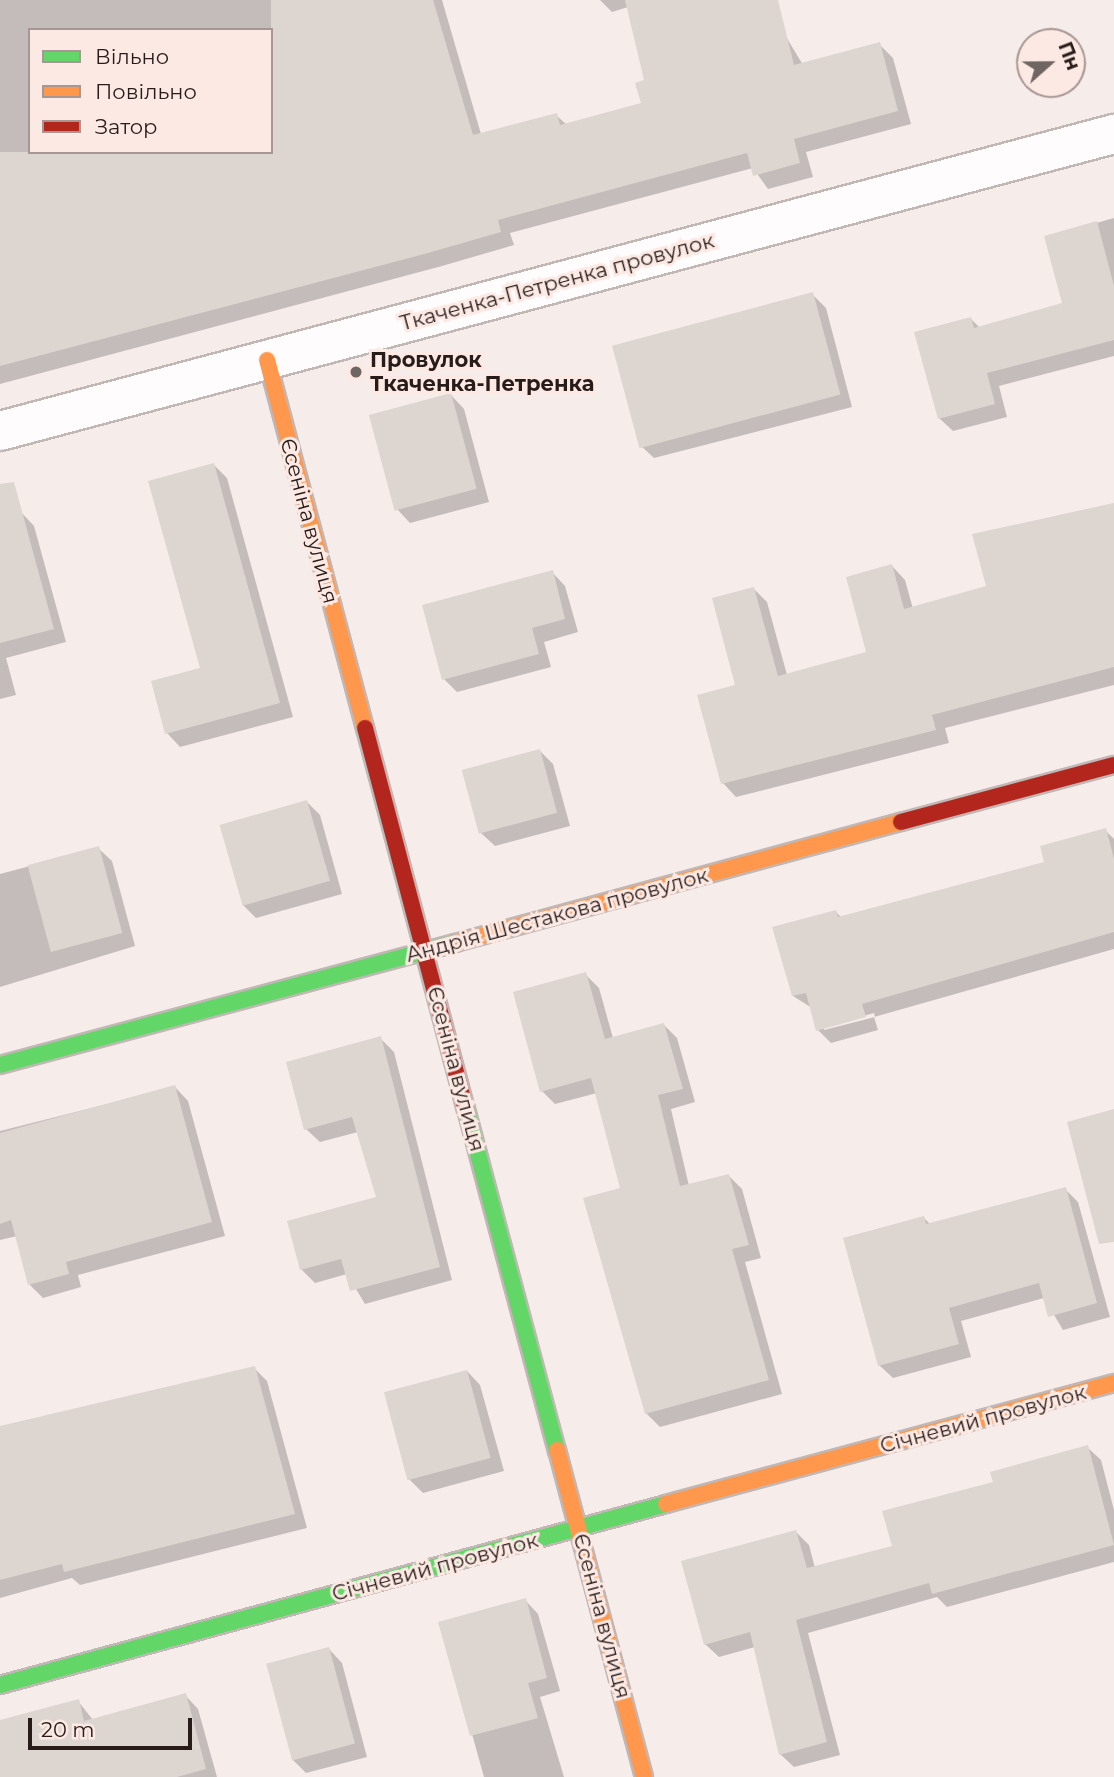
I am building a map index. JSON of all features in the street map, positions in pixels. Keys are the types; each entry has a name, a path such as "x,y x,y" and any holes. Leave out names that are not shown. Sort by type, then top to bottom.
{"street":[{"name":"Ткаченка-Петренка провулок","path":"0,431 1114,134"},
{"name":"Єсеніна вулиця","path":"267,360 644,1777"},
{"name":"Андрія Шестакова провулок","path":"0,1065 1114,765"},
{"name":"Січневий провулок","path":"0,1685 1114,1383"}],"building":[{"path":"271,0 433,0 473,135 557,113 560,125 641,103 635,83 644,80 625,0 778,0 794,65 880,42 898,111 794,139 800,163 753,176 747,153 498,220 501,232 428,253 0,366 0,152 273,154"},
{"path":"1097,221 1114,286 1114,340 987,373 995,404 938,419 914,332 971,317 974,328 1062,303 1044,236"},
{"path":"813,292 840,394 640,448 612,346"},
{"path":"451,393 477,489 395,511 369,415"},
{"path":"214,463 280,703 165,734 151,681 200,668 148,481"},
{"path":"14,482 54,629 0,643 0,484"},
{"path":"1114,503 1114,667 932,715 936,730 721,784 697,695 735,685 712,598 754,587 778,676 866,652 846,577 892,564 904,609 986,586 972,534"},
{"path":"553,570 565,619 532,628 539,654 442,680 422,605"},
{"path":"540,749 557,813 479,834 462,770"},
{"path":"307,800 330,881 243,906 220,825"},
{"path":"1106,828 1114,859 1114,932 862,1004 866,1017 816,1031 806,993 792,996 772,927 836,910 838,917 1044,862 1040,846"},
{"path":"99,846 122,933 51,952 28,865"},
{"path":"586,972 605,1039 664,1023 683,1089 658,1095 680,1186 729,1174 749,1245 732,1249 769,1380 645,1414 583,1198 620,1188 591,1078 540,1092 513,992"},
{"path":"381,1036 440,1267 350,1291 341,1259 300,1270 287,1221 376,1197 352,1117 304,1130 286,1062"},
{"path":"175,1085 212,1222 66,1262 69,1274 28,1285 11,1220 0,1224 0,1133"},
{"path":"1114,1109 1114,1242 1099,1244 1067,1122"},
{"path":"1066,1187 1097,1303 1048,1317 1039,1283 949,1308 959,1344 878,1366 843,1238 924,1216 926,1224"},
{"path":"255,1366 295,1514 64,1572 62,1564 0,1580 0,1426"},
{"path":"467,1370 491,1458 407,1480 384,1392"},
{"path":"1088,1445 1114,1545 932,1594 929,1583 796,1620 827,1742 779,1755 750,1632 704,1645 681,1561 796,1530 807,1568 892,1546 882,1511 993,1482 990,1472"},
{"path":"526,1598 547,1678 528,1683 538,1718 470,1736 438,1622"},
{"path":"329,1647 355,1744 292,1760 266,1664"},
{"path":"186,1693 206,1769 177,1777 0,1777 0,1720 79,1699 84,1721"}],"traffic: fast":[{"path":"0,1065 455,943"},
{"path":"466,1109 557,1450"},
{"path":"0,1685 666,1504"}],"traffic: slow":[{"path":"267,360 365,728"},
{"path":"455,943 901,822"},
{"path":"666,1504 1114,1383"},
{"path":"557,1450 644,1777"}],"traffic: jam":[{"path":"365,728 466,1109"},
{"path":"901,822 1114,765"}],"place":[{"name":"Провулок Ткаченка-Петренка","path":"356,372"}]}
